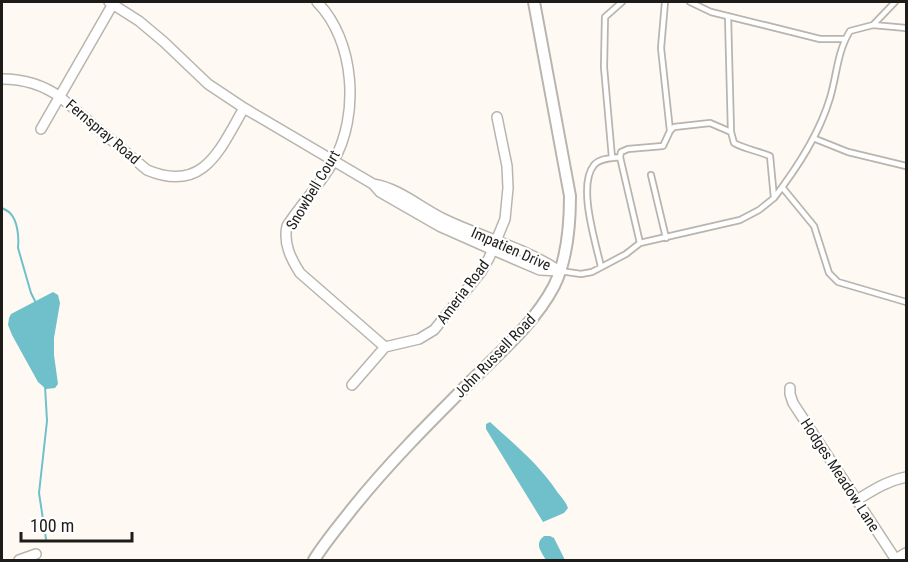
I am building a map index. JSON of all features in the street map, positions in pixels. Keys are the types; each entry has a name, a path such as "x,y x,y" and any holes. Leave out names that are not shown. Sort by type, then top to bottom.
{"street":[{"name":"Impatien Drive","path":"112,2 140,21 208,84 244,108 373,184 380,192 441,227 495,245 540,270 560,271"},
{"path":"42,129 112,2"},
{"name":"Snowbell Court","path":"317,2 324,8 338,33 346,59 350,74 349,116 344,138 334,161 287,226 287,244 291,259 300,273 385,347"},
{"name":"John Russell Road","path":"314,561 339,525 374,482 528,324 554,286 560,271 568,236 570,196 534,2"},
{"name":"Fernspray Road","path":"2,79 29,81 46,87 147,170 160,176 174,178 188,176 213,160 244,108"},
{"name":"Ameria Road","path":"385,347 419,339 434,330 481,272 495,245 505,219 508,188 507,166 497,117"},
{"path":"352,385 385,347"},
{"name":"Hodges Meadow Lane","path":"790,388 793,403 895,560"},
{"path":"857,500 878,487 906,477"},
{"path":"19,561 36,554"},
{"path":"895,560 906,554"}],"lane":[{"path":"612,158 604,67 605,17 622,2"},
{"path":"666,2 661,48 670,131"},
{"path":"690,2 711,12 820,39 845,39"},
{"path":"873,25 895,2"},
{"path":"728,16 731,132 734,143 770,156 774,198"},
{"path":"560,271 580,274 592,272 626,254 640,243 740,220 759,210 774,198 794,172 824,118 839,57 850,31 873,25 906,28"},
{"path":"640,243 620,157 621,152 628,149 663,146 674,127 710,123 731,132"},
{"path":"813,138 848,152 906,166"},
{"path":"601,267 588,211 589,175 594,165 602,159 620,157"},
{"path":"651,175 666,238"},
{"path":"782,187 814,226 829,273 838,282 906,302"}],"water":[{"path":"53,292 58,295 60,303 54,338 58,384 55,388 46,389 38,382 8,325 11,314"},
{"path":"490,422 543,473 566,504 568,508 564,513 543,522 486,429 486,424"},
{"path":"544,536 554,538 565,560 546,560 539,545"}],"waterway":[{"path":"2,208 15,220 18,248 36,303"},
{"path":"45,386 47,421 39,493 46,539"}]}
